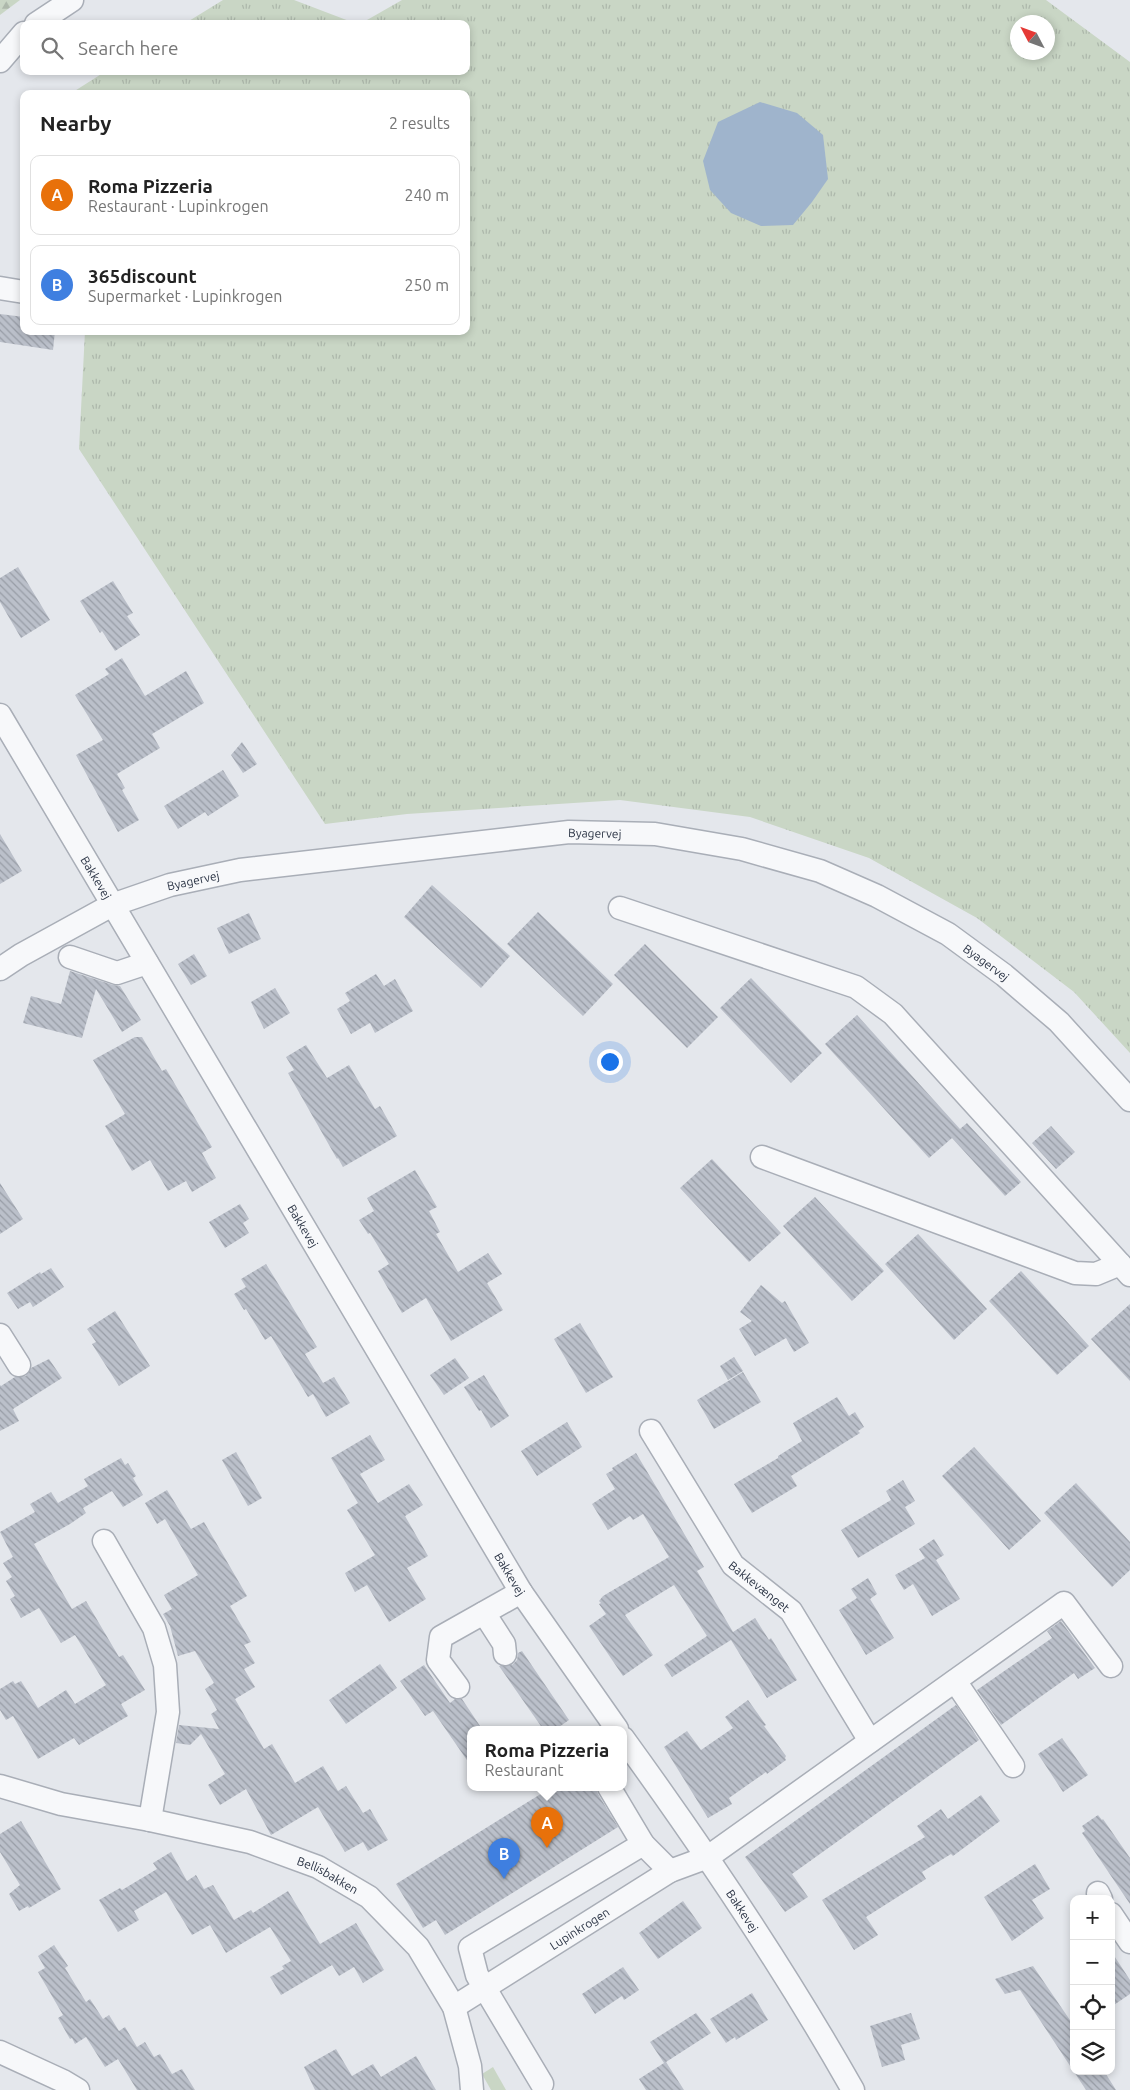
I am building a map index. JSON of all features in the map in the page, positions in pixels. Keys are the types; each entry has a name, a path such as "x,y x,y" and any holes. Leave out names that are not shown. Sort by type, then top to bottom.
{"street":[{"path":"42,20 72,0"},
{"path":"0,44 20,34"},
{"path":"0,61 20,37"},
{"path":"0,288 20,291"},
{"name":"Bakkevej","path":"0,715 522,1592 612,1726"},
{"name":"Byagervej","path":"0,969 21,955 112,905 170,885 240,870 569,832 655,834 742,849 820,871 877,896 948,934 1004,975 1059,1022 1130,1100"},
{"path":"620,908 856,988 893,1014 1125,1270"},
{"path":"70,957 118,974 147,963"},
{"path":"762,1157 1075,1273 1096,1274 1125,1270"},
{"path":"0,1335 19,1365"},
{"name":"Bakkevænget","path":"651,1431 733,1565 790,1611 870,1741"},
{"path":"104,1542 154,1628 165,1665 168,1712 150,1820"},
{"path":"458,1688 438,1660 442,1637 522,1592"},
{"path":"708,1857 1064,1602 1111,1666"},
{"path":"484,1613 504,1644 505,1654"},
{"path":"955,1681 1013,1766"},
{"name":"Bakkevej","path":"627,1746 708,1857 805,2008 853,2090"},
{"name":"Bellisbakken","path":"0,1786 61,1804 150,1820 250,1842 318,1868 369,1897 418,1947 454,2007 470,2066 472,2090"},
{"path":"611,1791 643,1844 670,1872"},
{"path":"542,2084 477,1975 470,1948 643,1844"},
{"name":"Lupinkrogen","path":"454,2007 670,1872 708,1857"},
{"path":"1115,1920 1130,1942"},
{"path":"0,2052 63,2081 78,2090"}],"green space":[{"path":"0,0 20,0 0,15"},
{"path":"223,0 294,0 346,20 190,20"},
{"path":"402,0 1046,0 1130,62 1130,1053 1074,992 977,918 869,858 750,817 620,800 407,814 325,824 79,449 85,335 470,335 470,90 76,90 100,75 470,75 470,20 367,20"},
{"path":"493,2067 506,2090 491,2090 482,2074"}],"water":[{"path":"760,102 797,113 823,135 828,179 793,225 761,226 731,213 710,190 703,161 718,122"}],"building":[{"path":"0,314 20,316 20,335 55,335 53,350 0,342"},
{"path":"18,567 50,620 21,638 0,602 0,578"},
{"path":"113,581 133,613 127,616 140,635 115,651 102,631 100,633 80,601"},
{"path":"122,658 145,696 186,671 204,703 152,734 160,748 117,774 125,788 122,790 139,820 118,832 76,755 103,740 75,695 109,674 105,669"},
{"path":"242,742 257,764 243,773 231,755"},
{"path":"223,770 239,796 208,816 205,812 178,829 164,806"},
{"path":"0,834 22,871 0,884"},
{"path":"432,885 510,956 481,988 404,917"},
{"path":"538,912 613,984 583,1016 507,944"},
{"path":"249,913 261,939 229,954 217,928"},
{"path":"645,944 718,1017 687,1048 614,975"},
{"path":"194,954 207,976 191,985 178,964"},
{"path":"70,971 120,986 141,1020 122,1032 96,989 82,1038 23,1023 31,996 61,1004"},
{"path":"376,974 384,986 395,979 413,1011 375,1033 370,1023 351,1034 337,1009 350,1001 345,993"},
{"path":"751,978 822,1053 791,1083 720,1008"},
{"path":"275,988 290,1013 264,1029 251,1002"},
{"path":"857,1015 960,1129 967,1123 1021,1182 1005,1196 952,1138 929,1158 825,1044"},
{"path":"135,1037 142,1037 162,1071 166,1069 212,1147 202,1153 216,1178 192,1192 186,1181 168,1191 150,1160 132,1171 105,1126 125,1114 93,1060"},
{"path":"306,1045 327,1078 349,1065 375,1109 380,1106 397,1136 343,1167 288,1073 294,1070 286,1057"},
{"path":"1051,1126 1075,1152 1056,1169 1032,1143"},
{"path":"712,1159 781,1233 749,1262 680,1188"},
{"path":"415,1170 437,1207 429,1211 440,1232 436,1234 458,1272 488,1253 502,1274 487,1283 503,1310 451,1341 426,1298 402,1313 378,1271 389,1264 370,1233 368,1234 359,1220 374,1211 367,1198"},
{"path":"0,1183 23,1219 0,1234"},
{"path":"815,1197 884,1271 852,1301 783,1226"},
{"path":"240,1204 249,1219 243,1223 249,1233 225,1248 209,1222"},
{"path":"918,1234 987,1309 954,1340 885,1264"},
{"path":"266,1264 317,1347 305,1354 323,1383 334,1377 350,1403 326,1417 313,1394 308,1397 271,1336 265,1340 246,1309 244,1310 234,1294 246,1287 241,1279"},
{"path":"51,1268 64,1287 33,1307 30,1302 18,1309 7,1293 40,1272 41,1274"},
{"path":"1021,1271 1089,1346 1057,1375 989,1301"},
{"path":"761,1285 782,1303 785,1301 809,1343 794,1352 786,1338 755,1356 739,1329 752,1321 740,1312"},
{"path":"1130,1304 1130,1381 1091,1339"},
{"path":"115,1311 150,1366 119,1386 92,1344 96,1342 87,1329"},
{"path":"580,1323 613,1377 586,1393 554,1339"},
{"path":"734,1357 743,1371 728,1380 720,1366"},
{"path":"455,1358 469,1378 444,1395 430,1375"},
{"path":"49,1359 62,1378 13,1409 19,1421 0,1431 0,1385 15,1377 26,1376 31,1368"},
{"path":"743,1372 761,1402 714,1429 697,1400"},
{"path":"484,1375 509,1416 491,1428 481,1410 479,1411 464,1387"},
{"path":"837,1397 849,1416 855,1412 864,1427 858,1431 860,1433 791,1476 797,1486 752,1513 734,1484 778,1458 778,1456 802,1441 793,1423"},
{"path":"567,1422 582,1447 537,1476 521,1451"},
{"path":"370,1435 385,1460 360,1474 378,1503 409,1484 423,1505 405,1516 428,1556 407,1568 426,1599 389,1622 367,1585 355,1592 345,1573 375,1555 347,1510 358,1503 331,1458"},
{"path":"974,1447 1041,1521 1009,1550 942,1476"},
{"path":"236,1452 262,1498 248,1506 222,1460"},
{"path":"636,1453 704,1567 697,1571 733,1632 755,1618 769,1640 771,1638 797,1680 767,1698 731,1640 672,1677 664,1665 707,1636 674,1585 625,1615 653,1655 623,1676 589,1626 606,1614 599,1604 603,1596 669,1557 643,1514 633,1520 630,1516 608,1530 592,1504 615,1489 606,1474"},
{"path":"121,1458 125,1465 128,1463 136,1476 133,1478 143,1495 123,1507 112,1491 83,1508 86,1513 70,1524 34,1544 72,1609 86,1601 119,1657 123,1655 145,1690 121,1704 128,1716 79,1745 74,1738 38,1759 13,1716 6,1720 0,1710 0,1689 13,1681 15,1684 21,1681 38,1708 66,1690 75,1704 106,1685 75,1635 61,1643 39,1608 21,1618 10,1599 15,1596 6,1581 12,1577 3,1563 13,1557 0,1532 35,1512 30,1504 51,1492 58,1503 88,1486 84,1479"},
{"path":"903,1480 915,1501 905,1507 915,1524 858,1558 841,1530 891,1500 886,1491"},
{"path":"1076,1483 1130,1542 1130,1570 1112,1587 1044,1513"},
{"path":"167,1490 191,1529 204,1522 247,1596 230,1606 251,1642 244,1645 255,1663 244,1669 255,1687 235,1699 264,1749 272,1744 295,1783 323,1766 338,1791 346,1786 363,1813 370,1809 388,1840 368,1851 363,1842 345,1852 318,1807 271,1835 246,1789 220,1805 208,1785 225,1774 201,1734 190,1745 176,1743 179,1725 219,1729 211,1714 217,1710 205,1689 214,1683 195,1651 178,1656 170,1626 163,1614 172,1609 164,1595 198,1575 165,1519 157,1524 145,1503"},
{"path":"934,1539 944,1555 936,1560 960,1599 932,1616 913,1584 904,1590 895,1575 925,1558 919,1549"},
{"path":"868,1578 877,1594 870,1599 894,1638 866,1655 839,1610 857,1598 851,1589"},
{"path":"1061,1621 1095,1668 1078,1679 1074,1673 1001,1725 977,1690 1052,1638 1047,1631"},
{"path":"522,1651 569,1720 560,1726 541,1726 499,1666 512,1665 517,1660 518,1653"},
{"path":"380,1664 397,1688 346,1724 329,1700"},
{"path":"424,1665 450,1703 455,1699 462,1699 480,1726 467,1726 467,1760 433,1711 425,1716 400,1681"},
{"path":"748,1700 786,1756 786,1760 729,1798 732,1804 708,1818 664,1747 687,1731 701,1750 733,1728 725,1717"},
{"path":"956,1705 979,1740 792,1874 808,1897 785,1912 745,1857"},
{"path":"1062,1738 1088,1775 1063,1792 1038,1754"},
{"path":"546,1791 597,1791 618,1827 445,1935 436,1920 423,1928 396,1884"},
{"path":"981,1795 1000,1821 953,1856 951,1854 922,1872 926,1879 866,1917 878,1935 854,1950 822,1900 925,1837 917,1826 941,1809 948,1819"},
{"path":"1098,1815 1103,1819 1130,1858 1130,1904 1082,1833 1085,1831 1082,1826"},
{"path":"21,1821 61,1889 29,1908 28,1906 19,1911 9,1894 20,1885 0,1852 0,1834"},
{"path":"171,1852 187,1881 196,1875 204,1889 213,1885 234,1920 251,1910 253,1913 288,1891 320,1944 356,1923 384,1970 363,1983 354,1967 339,1976 332,1965 281,1995 270,1977 284,1969 282,1966 291,1961 270,1927 226,1953 210,1925 192,1935 166,1892 134,1911 139,1920 118,1932 99,1900 120,1888 122,1890 157,1869 153,1863"},
{"path":"1035,1864 1050,1889 1032,1900 1044,1918 1012,1941 984,1897"},
{"path":"683,1901 702,1928 658,1959 639,1933"},
{"path":"54,1945 68,1966 65,1968 86,2002 90,1999 103,2019 109,2015 119,2031 125,2027 137,2047 145,2042 154,2057 160,2054 172,2074 182,2069 195,2090 137,2090 118,2059 105,2067 86,2037 75,2044 72,2038 70,2039 58,2018 63,2015 38,1972 45,1968 38,1956"},
{"path":"1115,1957 1130,1980 1130,1994 1115,2004"},
{"path":"1033,1966 1070,2020 1070,2066 1020,1990 1005,1994 995,1979"},
{"path":"623,1967 639,1990 624,2000 622,1996 595,2014 582,1994"},
{"path":"752,1993 768,2020 736,2040 735,2037 726,2043 710,2019"},
{"path":"696,2013 711,2033 666,2062 684,2090 646,2090 639,2079 664,2063 650,2042"},
{"path":"911,2013 920,2039 901,2045 905,2060 882,2067 870,2026"},
{"path":"336,2049 352,2076 373,2064 381,2077 416,2056 436,2090 315,2090 304,2067"},
{"path":"1076,2075 1107,2075 1116,2090 1086,2090"}],"place":[{"name":"Roma Pizzeria","path":"547,1848"},
{"name":"365discount","path":"504,1879"}]}
